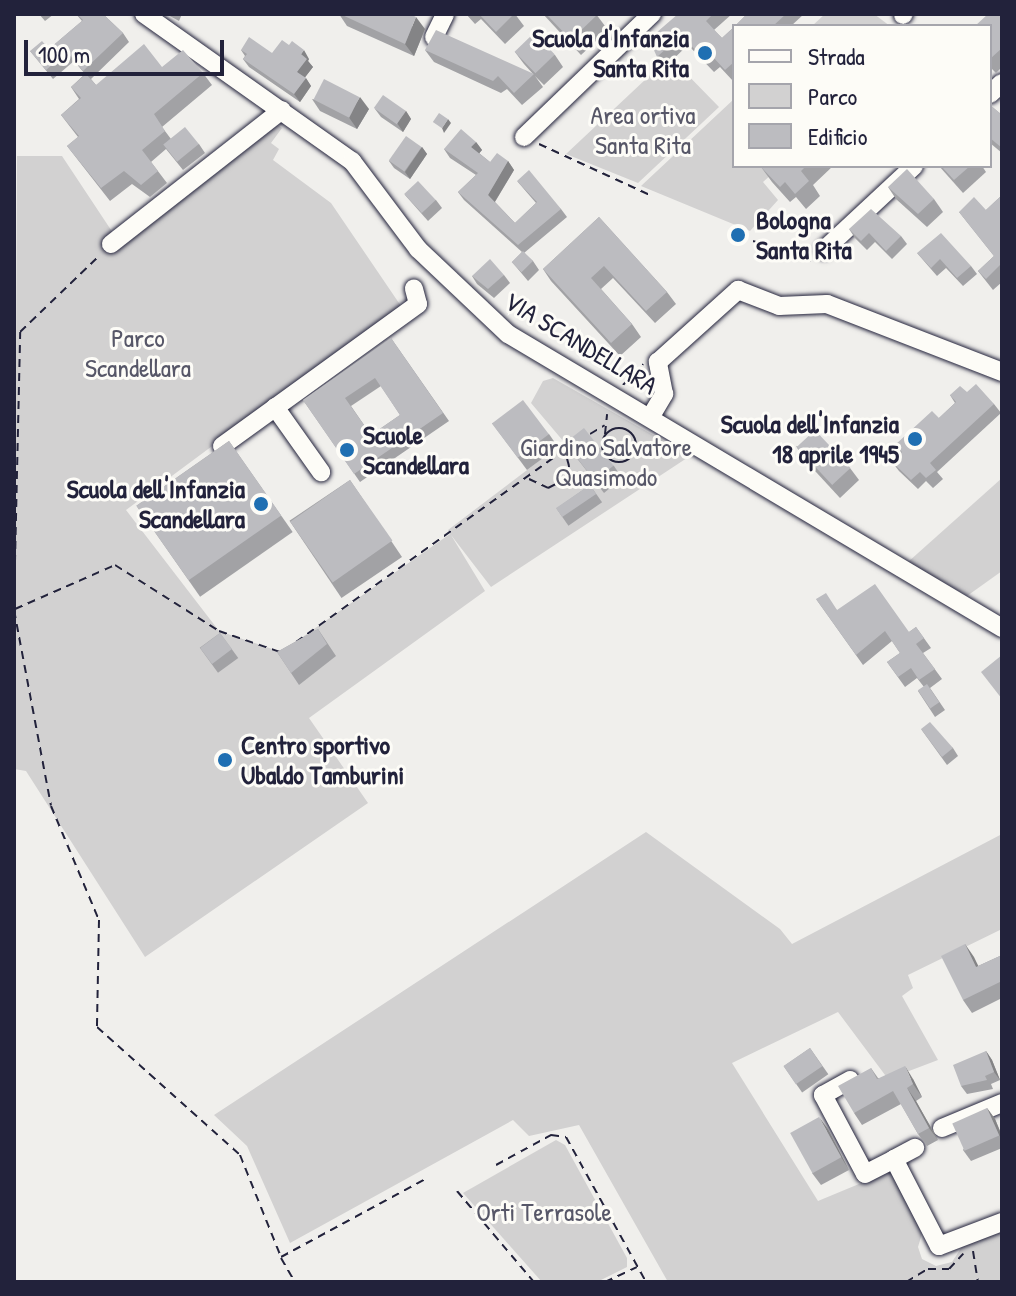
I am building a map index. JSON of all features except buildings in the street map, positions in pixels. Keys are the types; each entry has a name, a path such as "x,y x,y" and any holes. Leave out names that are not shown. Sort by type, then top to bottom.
{"street":[{"name":"VIA SCANDELLARA","path":"144,14 352,161 418,249 488,320 562,368 651,416 1002,628"},
{"path":"434,37 445,14"},
{"path":"524,137 652,14"},
{"path":"111,244 282,110"},
{"path":"824,250 912,168"},
{"path":"222,446 418,304 414,289"},
{"path":"651,416 664,394 658,362 738,290 779,306 827,304 1002,372"},
{"path":"275,407 321,472"},
{"path":"850,1080 823,1095 865,1174 915,1148"},
{"path":"942,1128 1002,1103"},
{"path":"894,1159 939,1246 1002,1222"}],"path":[{"path":"524,137 650,195"},
{"path":"753,241 808,263 824,250"},
{"path":"111,244 20,332 14,608 51,806 99,920 97,1027 240,1155 281,1257 295,1282"},
{"path":"605,436 619,429 630,432 635,452 628,460 611,460 603,447 609,411"},
{"path":"585,437 605,425"},
{"path":"293,644 575,444"},
{"path":"527,478 548,488 564,480 569,466 564,450"},
{"path":"14,608 115,565 219,631 281,652"},
{"path":"496,1165 551,1135 566,1137 646,1282"},
{"path":"281,1257 427,1178"},
{"path":"457,1191 534,1282"},
{"path":"906,1282 928,1269 949,1269 971,1243 978,1282"},
{"path":"605,1282 638,1267"}],"green space":[{"path":"825,14 874,14 887,24 814,24"},
{"name":"Area ortiva Santa Rita","path":"663,63 668,69 676,63 719,107 638,183 566,154"},
{"path":"732,101 732,168 779,168 763,182 778,200 750,231 641,186"},
{"name":"Parco Scandellara","path":"276,124 282,128 271,143 279,149 273,160 331,203 401,306 126,510 219,631 281,652 450,534 448,530 564,442 531,403 543,381 553,378 690,456 491,587 451,535 485,591 309,718 368,803 145,957 26,771 14,769 17,156 62,156 115,236"},
{"path":"1002,478 1002,571 967,596 908,562"},
{"path":"646,832 780,929 792,944 1002,834 1002,929 908,975 913,988 902,996 938,1060 888,1079 838,1012 732,1063 818,1201 895,1169 923,1230 918,1247 922,1259 936,1266 952,1262 965,1242 1002,1226 1002,1282 668,1282 579,1125 529,1136 513,1120 290,1243 247,1146 214,1115"},
{"name":"Orti Terrasole","path":"556,1140 565,1145 627,1258 627,1267 597,1282 542,1282 463,1193"}],"place":[{"name":"Scuola d'Infanzia Santa Rita","path":"705,53"},
{"name":"Bologna Santa Rita","path":"738,235"},
{"name":"Scuola dell'Infanzia 18 aprile 1945","path":"915,439"},
{"name":"Scuole Scandellara","path":"347,450"},
{"name":"Scuola dell'Infanzia Scandellara","path":"261,504"},
{"name":"Centro sportivo Ubaldo Tamburini","path":"225,760"}],"park label":[{"name":"Giardino Salvatore Quasimodo","path":"606,462"}]}
